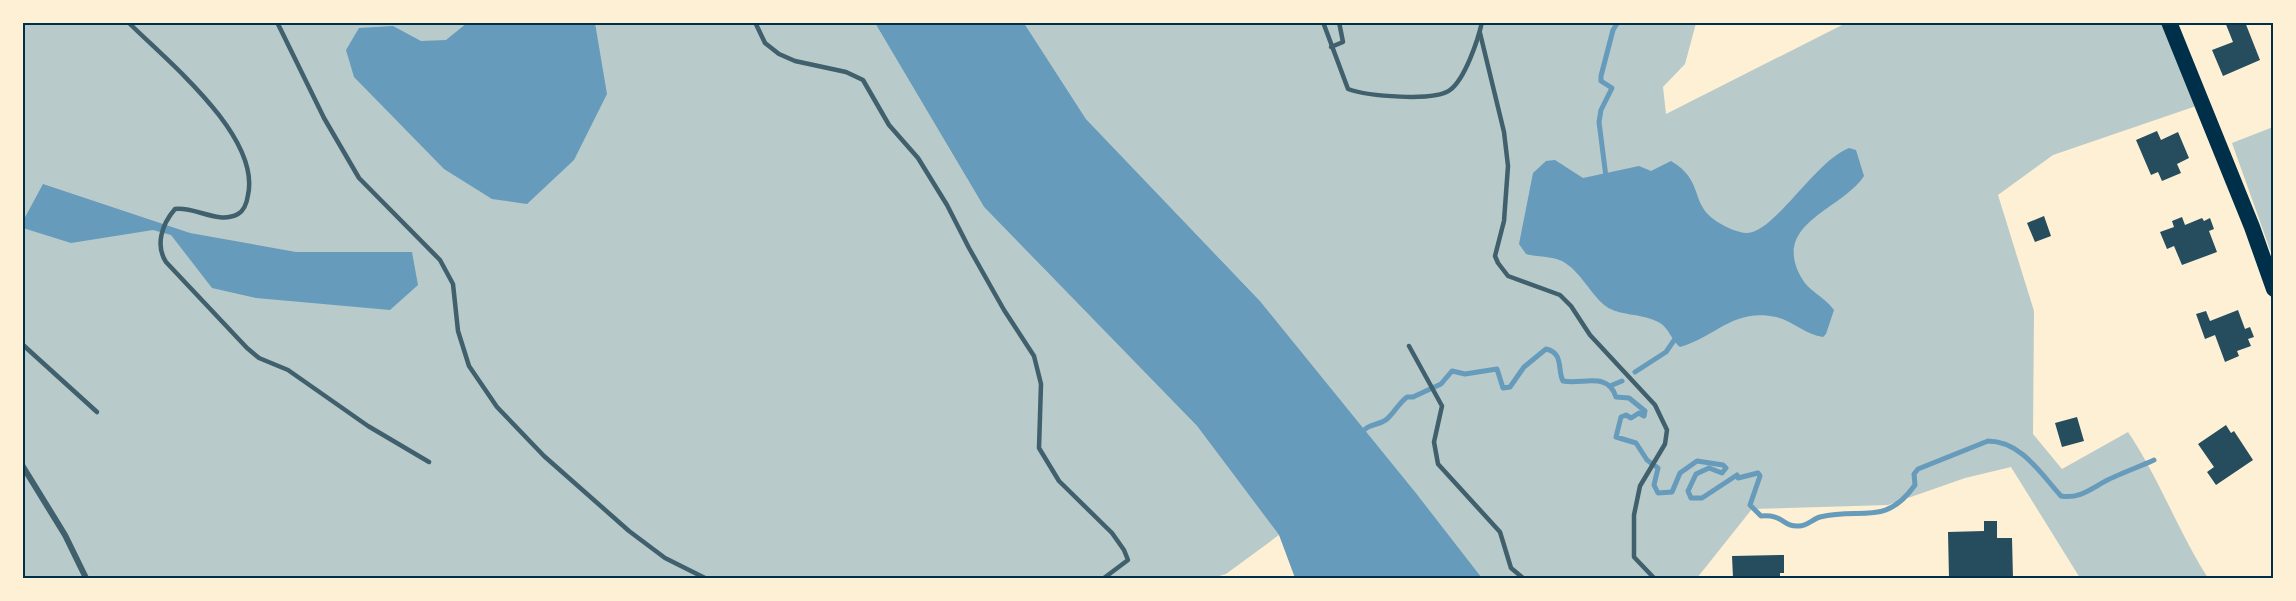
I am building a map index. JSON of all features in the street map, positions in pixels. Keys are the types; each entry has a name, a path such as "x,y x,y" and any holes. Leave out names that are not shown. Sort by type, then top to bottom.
{"highway":[{"path":"2169,22 2252,226 2274,289"}],"street":[{"path":"22,465 65,535 86,579"}],"lane":[{"path":"128,22 215,107 246,162 250,188 247,204 240,213 228,218 184,208 175,209 161,237 159,251 166,262 259,358 288,370 368,426 429,462"},
{"path":"277,22 324,118 359,178 440,260 453,284 458,331 469,366 497,407 544,456 629,531 665,558 705,579"},
{"path":"755,22 765,43 779,54 795,61 846,72 863,80 889,124 918,158 947,205 1004,310 1034,356 1041,384 1039,448 1059,481 1112,533 1124,550 1128,560 1104,579"},
{"path":"1328,22 1323,23 1348,89 1362,94 1434,95 1450,91 1461,78 1480,33 1482,22"},
{"path":"1331,47 1342,42 1339,22"},
{"path":"1327,35 1340,32"},
{"path":"1480,33 1504,132 1508,166 1504,222 1495,256 1498,263 1508,276 1560,295 1590,335 1655,405 1666,430 1665,444 1640,486 1632,546 1634,557 1653,579"},
{"path":"22,344 97,412"},
{"path":"1408,346 1442,406 1434,442 1438,464 1500,532 1511,568 1524,579"}],"shaded area":[{"path":"22,23 875,23 984,207 1197,426 1279,535 1226,574 1212,578 23,578"},
{"path":"1024,23 1696,23 1685,64 1663,87 1666,114 1846,23 2169,23 2202,104 2053,155 1998,195 2034,311 2033,434 2062,469 2128,432 2208,578 2080,578 2011,467 1965,478 1888,505 1752,509 1697,578 1482,578 1260,301 1086,119"},
{"path":"2273,127 2273,258 2232,143"}],"water":[{"path":"467,23 595,23 607,94 574,160 527,204 492,199 444,169 354,77 346,50 359,28 393,26 421,41 446,40"},
{"path":"875,23 1024,23 1086,119 1260,301 1482,578 1295,578 1279,535 1197,426 984,207"},
{"path":"1849,148 1856,150 1864,176 1841,199 1813,219 1802,230 1795,243 1794,259 1801,277 1808,287 1834,310 1823,337 1811,334 1782,319 1761,315 1736,320 1680,347 1660,323 1612,310 1601,302 1581,277 1562,261 1526,254 1519,244 1533,173 1546,161 1555,160 1583,178 1639,166 1651,171 1671,161 1689,176 1702,207 1708,214 1727,227 1747,233 1758,230 1770,221 1823,167 1836,155"},
{"path":"43,184 190,233 296,252 412,252 418,285 390,310 256,298 212,288 171,235 153,230 71,243 23,228 23,221"}],"building":[{"path":"2225,22 2245,22 2260,60 2223,76 2212,50 2233,42"},
{"path":"2157,131 2161,140 2178,132 2189,158 2177,164 2181,173 2162,181 2158,172 2151,175 2136,140"},
{"path":"2044,216 2051,236 2035,242 2027,223"},
{"path":"2182,217 2185,225 2202,218 2204,221 2210,218 2214,229 2209,231 2217,252 2182,265 2174,246 2167,249 2160,232 2174,227 2172,221"},
{"path":"2238,310 2245,329 2250,327 2254,337 2248,339 2251,346 2237,351 2239,356 2225,362 2215,335 2205,339 2196,314 2206,311 2210,321"},
{"path":"2077,417 2084,441 2062,447 2055,423"},
{"path":"2226,425 2231,433 2234,431 2253,460 2216,485 2207,472 2214,467 2198,444"},
{"path":"1984,521 1997,521 1997,538 2012,538 2013,578 1949,578 1948,532 1984,531"},
{"path":"1784,555 1784,573 1780,573 1780,578 1733,578 1732,556"}],"waterway":[{"path":"1606,177 1599,122 1601,110 1612,88 1601,81 1601,76 1613,30 1618,22"},
{"path":"1635,372 1666,352 1677,336"},
{"path":"1361,434 1366,428 1387,419 1407,397 1413,397 1441,384 1452,371 1465,374 1497,369 1503,388 1510,387 1524,367 1546,349 1552,351 1558,358 1563,381 1594,381 1607,384 1616,397 1629,398 1645,411 1644,416 1639,413 1631,418 1626,415 1621,417 1616,437 1636,443 1647,460 1658,468 1654,485 1658,493 1672,492 1680,473 1697,461 1723,465 1726,468 1722,473 1709,468 1696,474 1688,491 1691,498 1702,498 1737,475 1738,478 1758,473 1760,476 1750,505 1761,516 1774,517 1793,526 1802,526 1820,517 1835,514 1883,511 1904,498 1915,485 1914,474 1918,469 1988,441 2011,446 2029,460 2061,496 2069,497 2082,494 2107,480 2154,460"},
{"path":"1610,386 1622,381"}]}
